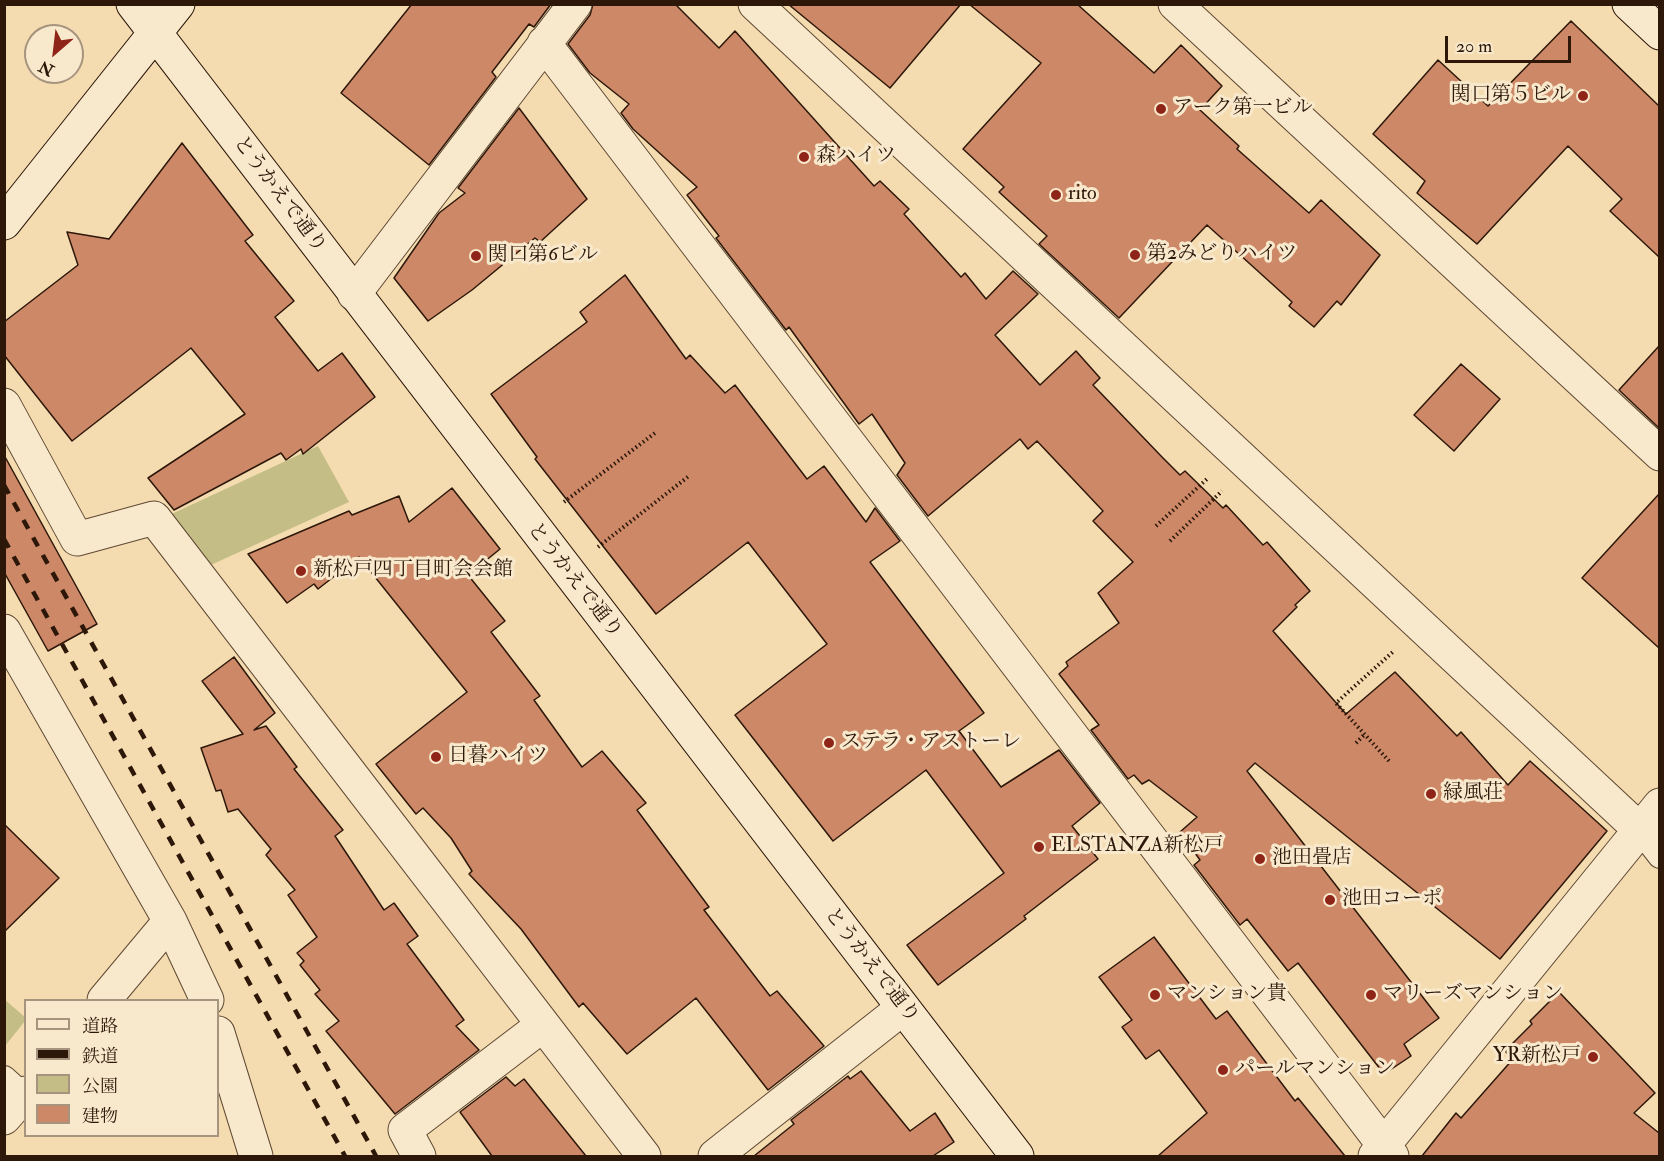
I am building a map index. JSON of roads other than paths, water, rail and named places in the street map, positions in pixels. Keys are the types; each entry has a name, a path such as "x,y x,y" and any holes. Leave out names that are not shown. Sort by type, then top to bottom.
{"street":[{"name":"とうかえで通り","path":"133,4 1017,1156"},
{"path":"4,223 178,4"},
{"path":"354,294 574,4"},
{"path":"755,4 1639,830"},
{"path":"1174,4 1659,454"},
{"path":"1629,4 1659,33"},
{"path":"544,43 1383,1153 1659,805"},
{"path":"4,405 77,539 154,518 644,1156"},
{"path":"4,631 170,921 207,999"},
{"path":"105,999 170,921"},
{"path":"715,1156 903,1008"},
{"path":"419,1156 405,1130 543,1025"},
{"path":"219,1036 256,1156"}],"lane":[{"path":"1639,830 1659,856"}],"railway":[{"path":"4,485 376,1156"},
{"path":"4,539 345,1156"}],"place":[{"name":"関口第５ビル","path":"1583,96"},
{"name":"アーク第一ビル","path":"1161,109"},
{"name":"森ハイツ","path":"804,157"},
{"name":"rito","path":"1056,195"},
{"name":"第2みどりハイツ","path":"1135,255"},
{"name":"関口第6ビル","path":"476,256"},
{"name":"新松戸四丁目町会会館","path":"301,571"},
{"name":"ステラ・アストーレ","path":"829,743"},
{"name":"日暮ハイツ","path":"436,757"},
{"name":"緑風荘","path":"1431,794"},
{"name":"ELSTANZA新松戸","path":"1039,847"},
{"name":"池田畳店","path":"1260,859"},
{"name":"池田コーポ","path":"1330,900"},
{"name":"マンション貴","path":"1155,995"},
{"name":"マリーズマンション","path":"1371,995"},
{"name":"YR新松戸","path":"1593,1057"},
{"name":"パールマンション","path":"1223,1070"}]}
